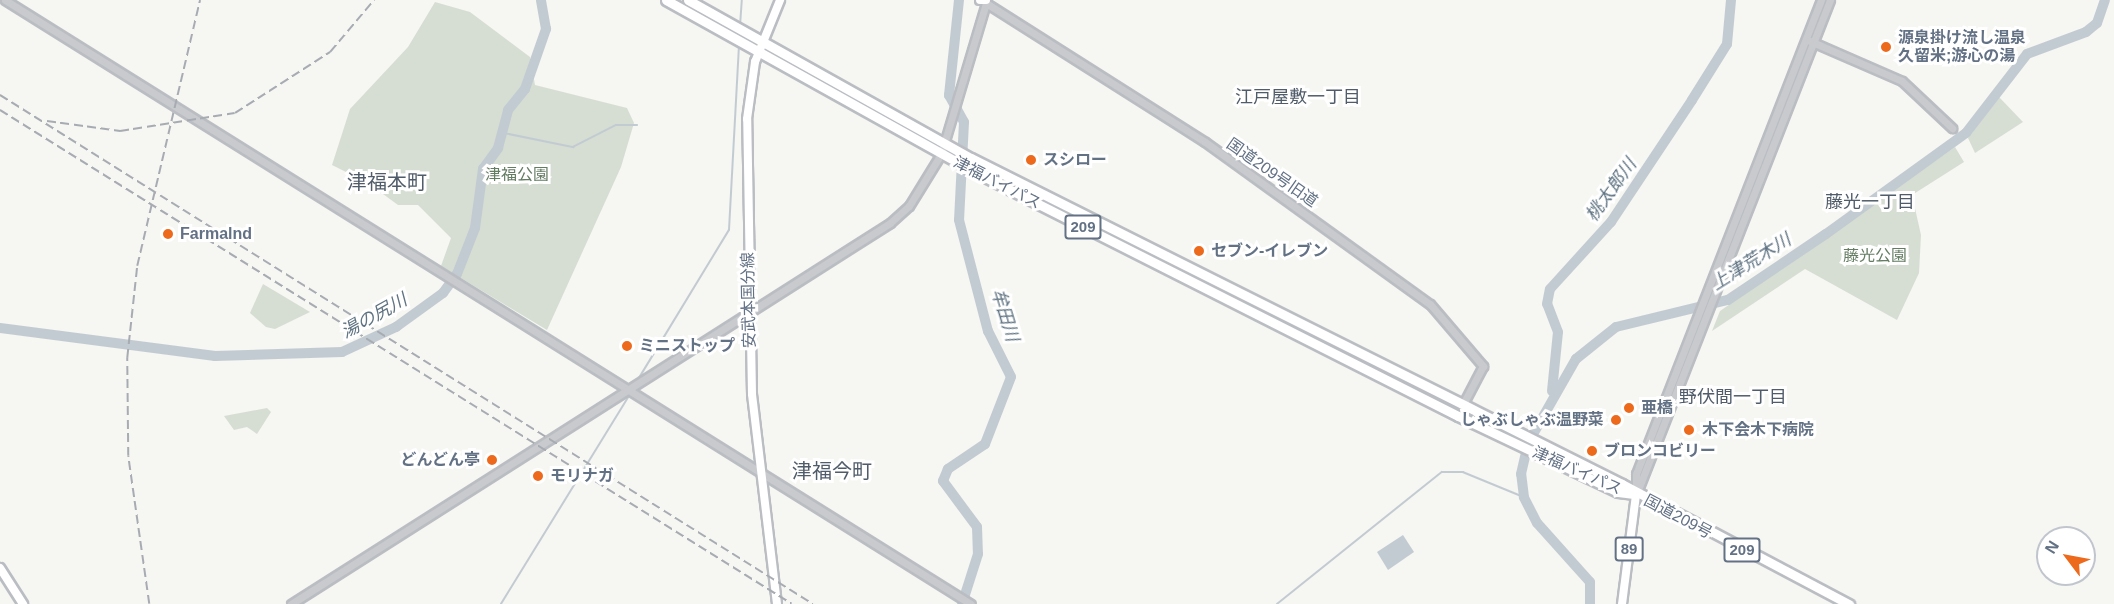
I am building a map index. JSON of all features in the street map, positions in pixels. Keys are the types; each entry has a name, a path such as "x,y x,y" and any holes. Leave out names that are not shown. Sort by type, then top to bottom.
{"highway":[{"name":"津福バイパス","path":"666,0 760,50 941,154 1508,440 1618,492 1636,495"},
{"name":"津福バイパス","path":"688,0 765,40 944,143 1462,406 1550,448 1636,495"},
{"name":"国道209号","path":"1636,495 1849,604"}],"main road":[{"name":"安武本国分線","path":"777,604 757,470 749,315 747,94 760,50 780,0"},
{"name":"89","path":"1622,604 1636,495"},
{"path":"0,568 23,604"}],"street":[{"path":"5,0 971,604"},
{"path":"1636,495 1636,474 1821,0"},
{"path":"1636,495 1830,0"},
{"path":"291,604 890,224 909,206 941,154 984,1"},
{"name":"国道209号旧道","path":"984,1 1205,142 1430,304 1483,366 1462,406"},
{"path":"1805,39 1902,81 1952,128"}],"green space":[{"name":"津福公園","path":"435,2 470,12 530,57 535,85 627,108 634,123 621,167 547,330 441,266 451,238 418,205 398,205 368,183 352,191 348,173 332,165 350,109 408,47"},
{"path":"1999,97 2023,122 1975,153 1968,138"},
{"name":"藤光公園","path":"1955,147 1964,162 1912,195 1921,235 1919,273 1897,320 1805,269 1712,331 1720,311"},
{"path":"263,284 310,312 275,329 266,327 250,313"},
{"path":"267,408 271,412 257,434 247,427 234,430 224,416"}],"shaded area":[{"path":"1403,535 1414,552 1388,570 1377,552"}],"waterway":[{"name":"湯の尻川","path":"0,328 215,356 342,352 396,327 443,293 457,274 475,228 483,169 498,148 508,110 525,89 546,29 541,0"},
{"path":"740,26 742,0"},
{"name":"牟田川","path":"959,0 949,95 964,122 959,220 988,331 1011,377 985,444 948,469 943,481 977,527 978,554 962,604"},
{"name":"桃太郎川","path":"1552,391 1558,332 1547,304 1550,289 1611,222 1692,100 1727,44 1731,0"},
{"name":"上津荒木川","path":"1590,604 1590,582 1537,523 1524,497 1521,474 1528,443 1576,359 1616,327 1728,300 1826,234 1966,133 2027,54 2086,32 2097,23 2105,0"},
{"path":"639,378 729,230 739,46"},
{"path":"499,132 573,147 616,125 637,125"},
{"path":"501,604 631,393"},
{"path":"1277,604 1442,472 1463,472 1524,497"}],"railway":[{"path":"149,604 128,456 127,358 137,266 200,0"},
{"path":"47,121 120,131 235,113 330,52 374,0"},
{"path":"0,95 813,604"},
{"path":"0,110 792,604"}],"place":[{"name":"源泉掛け流し温泉 久留米;游心の湯","path":"1886,47"},
{"name":"スシロー","path":"1031,160"},
{"name":"Farmalnd","path":"168,234"},
{"name":"セブン-イレブン","path":"1199,251"},
{"name":"ミニストップ","path":"627,346"},
{"name":"亜橋","path":"1629,408"},
{"name":"しゃぶしゃぶ温野菜","path":"1616,420"},
{"name":"木下会木下病院","path":"1689,430"},
{"name":"ブロンコビリー","path":"1592,451"},
{"name":"どんどん亭","path":"492,460"},
{"name":"モリナガ","path":"538,476"}],"district":[{"name":"江戸屋敷一丁目","path":"1298,97"},
{"name":"津福本町","path":"387,182"},
{"name":"藤光一丁目","path":"1870,202"},
{"name":"野伏間一丁目","path":"1733,397"},
{"name":"津福今町","path":"832,471"}]}
